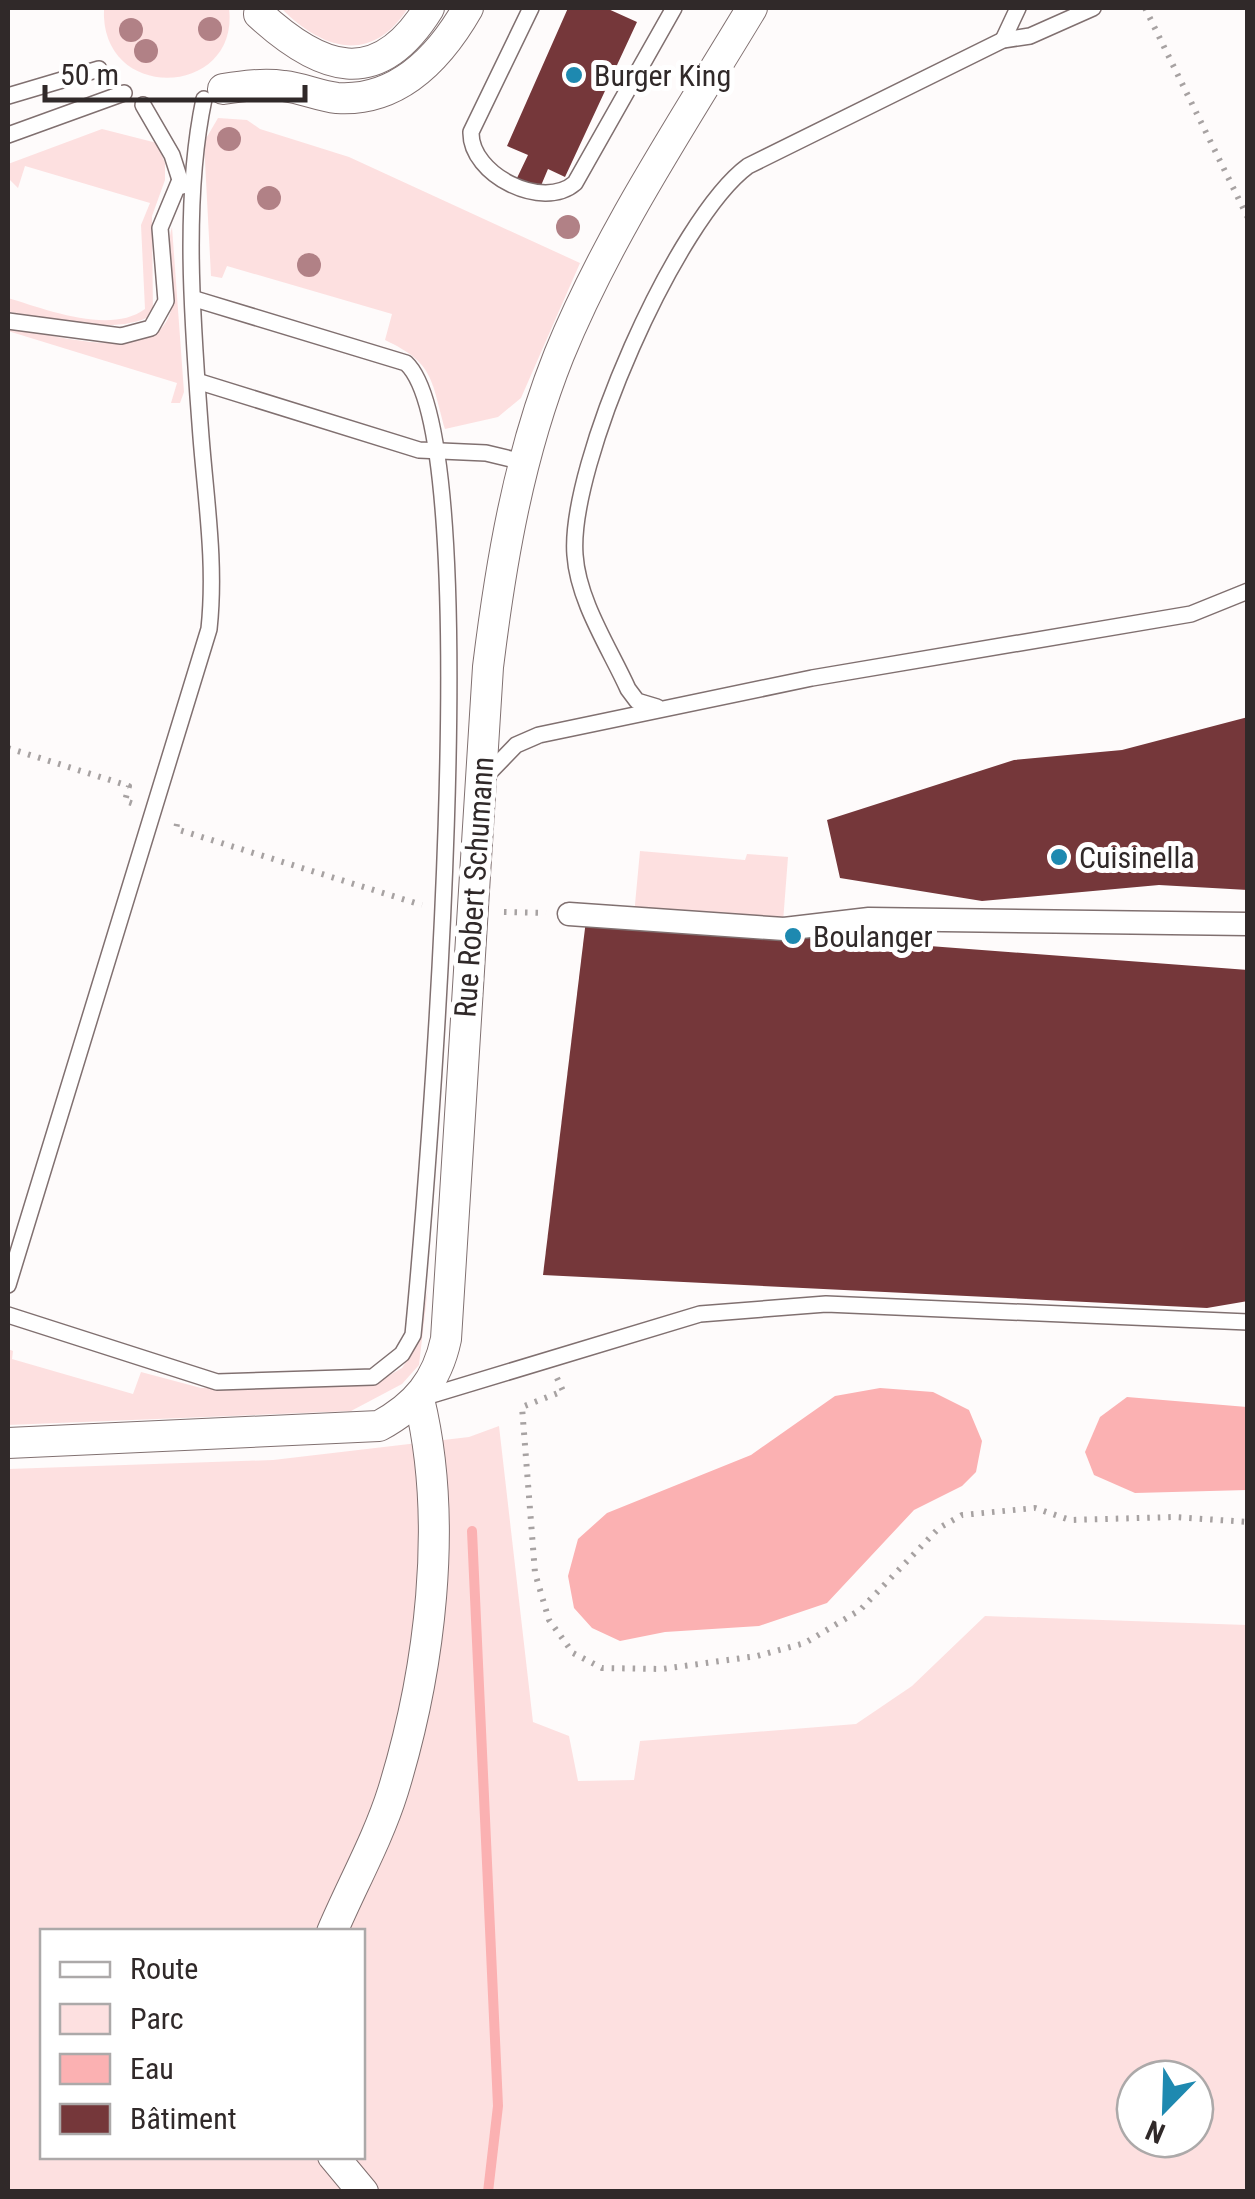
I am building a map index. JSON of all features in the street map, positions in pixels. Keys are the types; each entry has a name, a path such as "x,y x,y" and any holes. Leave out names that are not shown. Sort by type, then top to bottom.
{"street":[{"path":"259,14 306,53 328,63 350,64 376,59 398,45 429,8"},
{"path":"214,94 288,86 334,98 380,93 420,72 449,39 468,8"},
{"name":"Rue Robert Schumann","path":"419,1400 440,1365 446,1339 480,782 499,575 523,462 559,356 600,265 752,8"},
{"path":"569,914 784,930 868,919 1248,924"},
{"path":"8,1443 348,1430 379,1426 419,1400 428,1438 436,1520 418,1698 392,1796 333,1929"},
{"path":"336,2159 363,2192"}],"lane":[{"path":"531,8 471,132 471,145 483,167 542,196 564,193 575,183 674,8"},
{"path":"1003,40 1018,8"},
{"path":"656,707 636,700 628,690 583,590 575,558 575,526 612,398 658,294 727,182 748,166 1003,40 1030,36 1093,8"},
{"path":"8,96 99,69"},
{"path":"8,135 124,93"},
{"path":"8,1285 209,628 212,549 190,222 195,144 214,94"},
{"path":"144,105 172,155 190,222"},
{"path":"8,321 121,336 151,328 166,301 160,228 180,180"},
{"path":"8,1315 217,1382 373,1378 409,1346 432,1086 446,800 446,512 439,452 420,376 406,363 196,298"},
{"path":"200,382 419,450 486,454 523,462"},
{"path":"480,782 528,738 644,715 656,707 1191,614 1248,590"},
{"path":"419,1400 552,1363 700,1314 826,1304 1248,1322"}],"path":[{"path":"1145,8 1248,218"},
{"path":"8,748 129,786 125,801 138,806"},
{"path":"171,816 179,819 176,828 431,908"},
{"path":"488,912 569,914"},
{"path":"552,1363 563,1391 522,1407 534,1573 549,1620 573,1653 602,1668 662,1670 757,1656 804,1643 860,1610 939,1528 962,1515 1010,1514 1036,1508 1070,1520 1174,1518 1248,1522"}],"green space":[{"path":"104,8 229,8 227,38 213,59 193,73 169,78 144,74 123,61 108,39"},
{"path":"281,8 408,8 378,38 346,45 313,33"},
{"path":"218,118 247,120 260,129 349,157 580,263 521,398 498,417 445,429 437,397 422,365 385,340 392,314 227,266 222,278 211,276 204,142"},
{"path":"102,129 157,143 165,163 165,180 152,216 153,315 120,325 101,325 8,312 8,298 96,320 114,320 145,309 141,225 150,203 25,166 18,188 8,178 8,164"},
{"path":"172,227 184,392 180,403 171,403 177,383 8,331 8,327 104,343 149,336 165,324 172,304"},
{"path":"640,851 745,860 747,854 788,857 783,922 634,915"},
{"path":"428,1287 419,1365 402,1384 351,1411 8,1425 8,1349 13,1351 12,1359 133,1394 141,1372 201,1388 376,1383 402,1368 418,1344"},
{"path":"499,1426 533,1722 569,1736 578,1781 634,1780 640,1741 856,1724 912,1686 985,1616 1247,1625 1247,2191 8,2191 8,1469 273,1460 469,1437"}],"water":[{"path":"880,1388 933,1392 969,1410 982,1441 976,1472 962,1486 914,1510 827,1603 759,1626 665,1632 620,1641 592,1628 574,1608 568,1576 578,1539 607,1513 751,1455 835,1396"},
{"path":"1127,1397 1247,1407 1247,1490 1135,1493 1094,1475 1085,1452 1100,1417"}],"building":[{"path":"568,8 606,8 637,22 565,177 548,169 540,188 517,178 528,155 507,146"},
{"path":"1248,717 1248,890 1159,885 982,901 840,878 827,820 1014,760 1122,750"},
{"path":"586,920 1248,970 1248,1301 1207,1308 543,1275"}],"waterway":[{"path":"472,1531 498,2106 488,2192"}],"place":[{"name":"Burger King","path":"574,75"},
{"name":"Cuisinella","path":"1059,857"},
{"name":"Boulanger","path":"793,936"}]}
